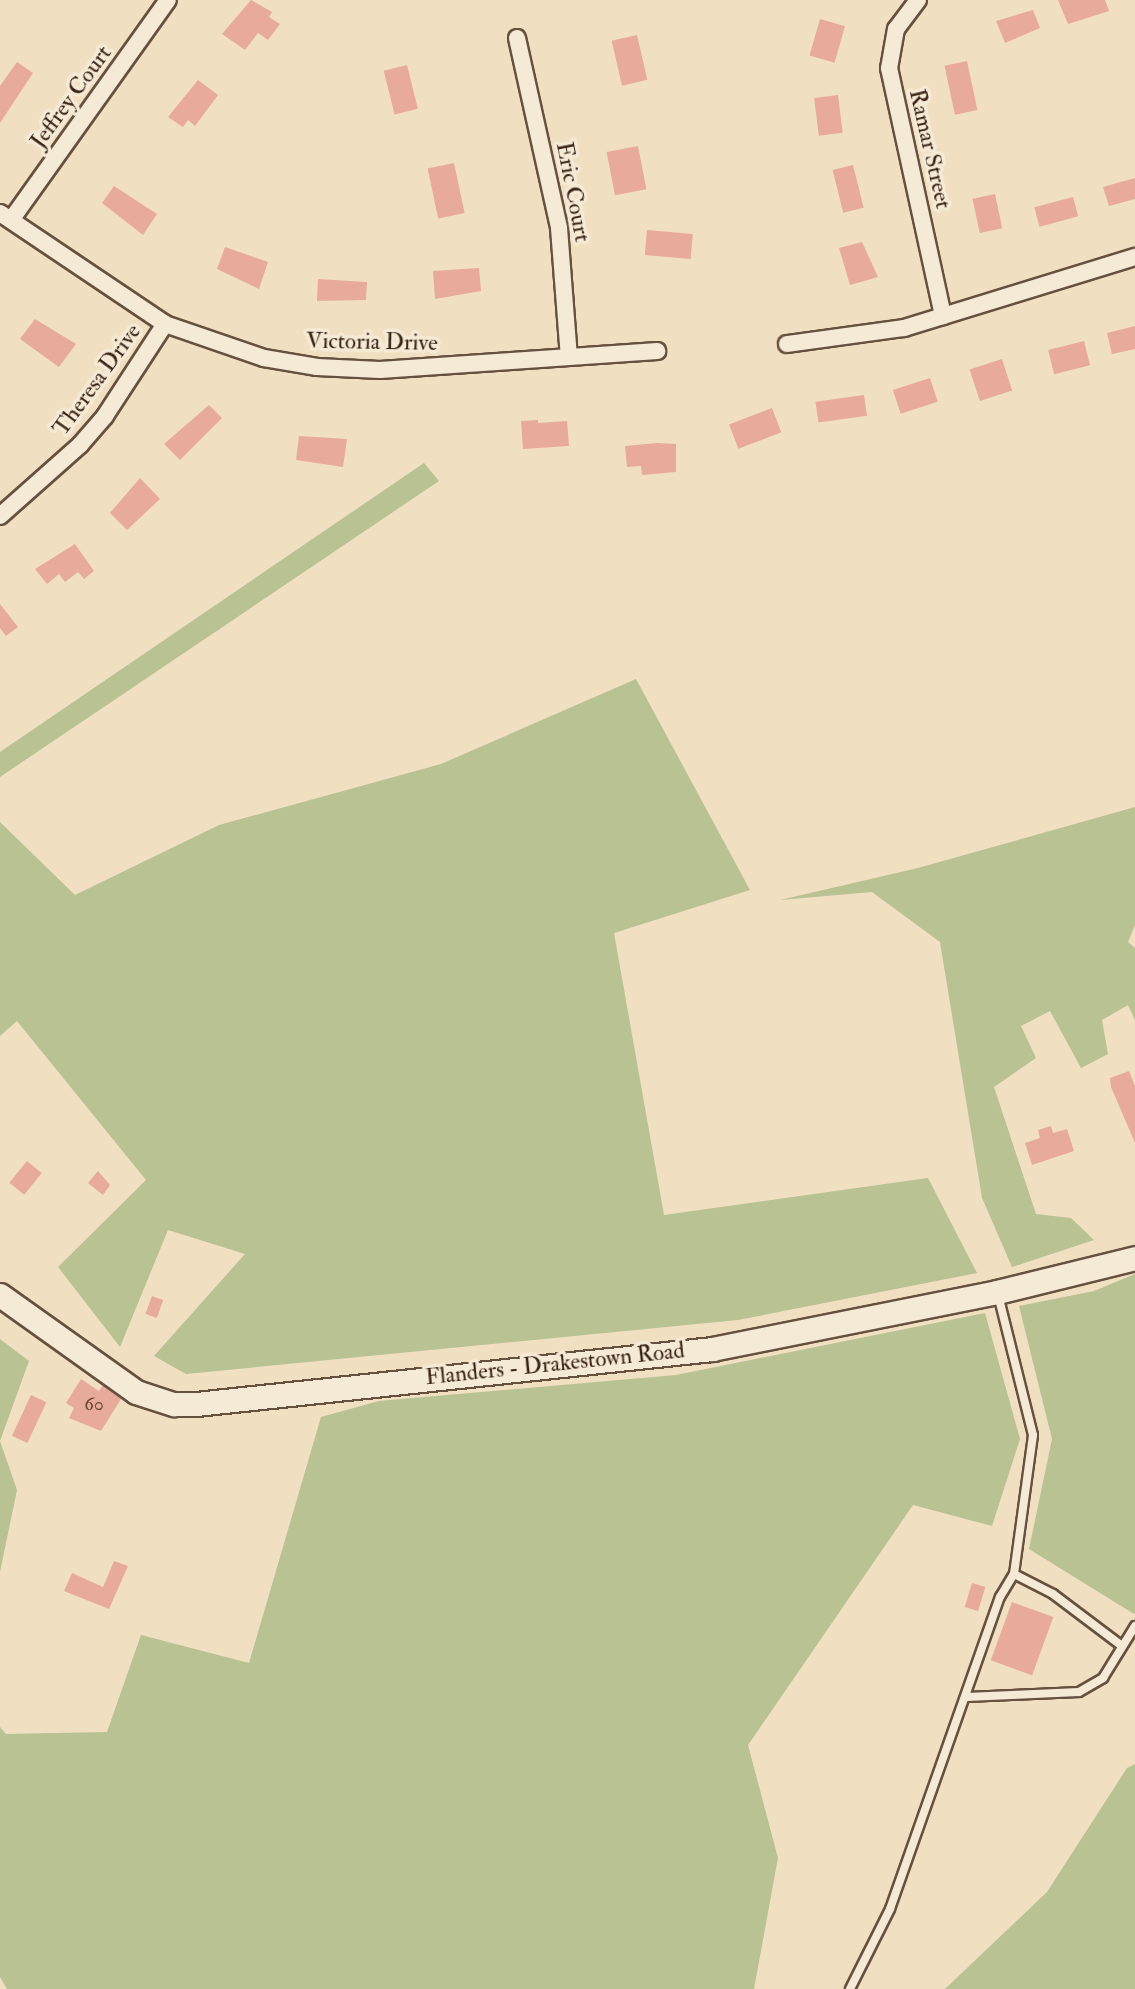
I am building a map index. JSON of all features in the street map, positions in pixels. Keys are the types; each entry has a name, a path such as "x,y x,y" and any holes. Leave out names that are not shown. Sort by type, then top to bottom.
{"street":[{"name":"Jeffrey Court","path":"5,216 168,0"},
{"name":"Ramar Street","path":"918,0 896,29 889,68 943,316"},
{"name":"Eric Court","path":"517,38 559,228 569,357"},
{"name":"Victoria Drive","path":"5,216 165,324 242,352 317,367 380,370 657,351"},
{"path":"787,344 856,338 943,316 1135,257"},
{"name":"Theresa Drive","path":"0,516 80,444 165,324"},
{"name":"Flanders - Drakestown Road","path":"0,1296 136,1392 174,1404 196,1404 712,1349 998,1292 1135,1258"}],"lane":[{"path":"850,1989 890,1909 967,1697 1000,1597 1014,1574 1033,1435 998,1292"},
{"path":"1014,1574 1053,1594 1122,1646"},
{"path":"967,1697 1079,1692 1103,1678 1135,1626"}],"green space":[{"path":"424,463 439,481 0,777 0,752"},
{"path":"636,679 750,890 614,933 664,1215 928,1178 977,1273 738,1320 186,1374 154,1356 245,1254 168,1230 120,1347 58,1267 146,1180 17,1021 0,1036 0,822 75,895 219,825 441,764"},
{"path":"1135,807 1135,925 1128,942 1135,948 1135,1020 1128,1005 1102,1020 1108,1054 1081,1068 1050,1011 1021,1026 1036,1058 994,1087 1036,1214 1071,1218 1094,1240 1012,1267 982,1198 940,942 872,892 780,900 918,868"},
{"path":"1135,1274 1134,1614 1029,1549 1052,1439 1019,1306 1094,1291"},
{"path":"985,1313 1020,1439 992,1526 913,1505 748,1745 778,1858 754,1989 7,1989 0,1977 0,1727 6,1734 107,1732 141,1635 249,1663 321,1417 379,1401 676,1375"},
{"path":"0,1339 29,1361 0,1441"},
{"path":"0,1441 17,1490 0,1572"},
{"path":"1135,1764 1135,1989 945,1989 1047,1892 1127,1768"}],"building":[{"path":"251,0 272,12 269,17 280,24 268,40 258,33 245,50 222,34"},
{"path":"1058,0 1105,0 1109,11 1068,24"},
{"path":"1033,10 1040,28 1005,43 996,21"},
{"path":"820,19 845,26 835,63 810,56"},
{"path":"637,35 647,80 622,86 612,41"},
{"path":"967,61 977,110 955,115 945,66"},
{"path":"17,62 33,73 0,123 0,86"},
{"path":"407,65 418,109 395,114 384,71"},
{"path":"198,80 218,95 195,126 188,120 183,127 168,117"},
{"path":"838,95 843,133 819,136 814,98"},
{"path":"638,146 646,189 615,195 607,152"},
{"path":"454,163 465,213 438,218 428,169"},
{"path":"853,165 864,208 843,213 833,170"},
{"path":"1135,178 1135,199 1109,206 1103,187"},
{"path":"114,186 157,214 143,235 102,203"},
{"path":"995,194 1002,228 980,233 973,199"},
{"path":"1073,197 1078,216 1040,227 1034,207"},
{"path":"647,230 693,234 691,259 645,255"},
{"path":"862,242 878,277 850,285 839,248"},
{"path":"225,247 268,262 259,289 217,269"},
{"path":"479,268 481,291 435,299 433,271"},
{"path":"318,279 367,282 366,300 317,301"},
{"path":"35,319 76,344 59,367 20,339"},
{"path":"1135,326 1135,349 1112,354 1107,333"},
{"path":"1084,341 1090,365 1054,374 1048,350"},
{"path":"1002,359 1012,390 980,401 970,370"},
{"path":"930,378 938,402 901,414 893,390"},
{"path":"864,395 867,416 818,423 815,402"},
{"path":"209,405 222,418 180,460 164,444"},
{"path":"772,408 781,432 738,449 729,424"},
{"path":"538,420 538,423 567,421 569,446 523,449 521,421"},
{"path":"299,436 347,439 343,467 296,460"},
{"path":"676,444 676,472 642,475 641,466 627,467 625,446"},
{"path":"140,478 160,499 127,530 110,513"},
{"path":"75,544 94,571 84,579 78,572 65,582 59,574 47,584 35,569"},
{"path":"0,604 18,627 6,636 0,628"},
{"path":"1129,1071 1135,1086 1135,1143 1111,1087 1110,1078"},
{"path":"1051,1126 1053,1133 1067,1129 1074,1151 1032,1165 1025,1143 1040,1138 1038,1130"},
{"path":"27,1161 42,1173 24,1195 9,1183"},
{"path":"98,1171 110,1185 103,1195 88,1183"},
{"path":"152,1296 163,1300 157,1318 146,1314"},
{"path":"81,1379 99,1391 103,1385 121,1399 101,1431 69,1418 74,1408 66,1403"},
{"path":"31,1395 46,1402 27,1443 12,1436"},
{"path":"114,1561 128,1566 109,1609 64,1591 72,1573 103,1587"},
{"path":"972,1583 985,1587 978,1611 965,1607"},
{"path":"1012,1602 1053,1617 1032,1675 991,1660"}]}
